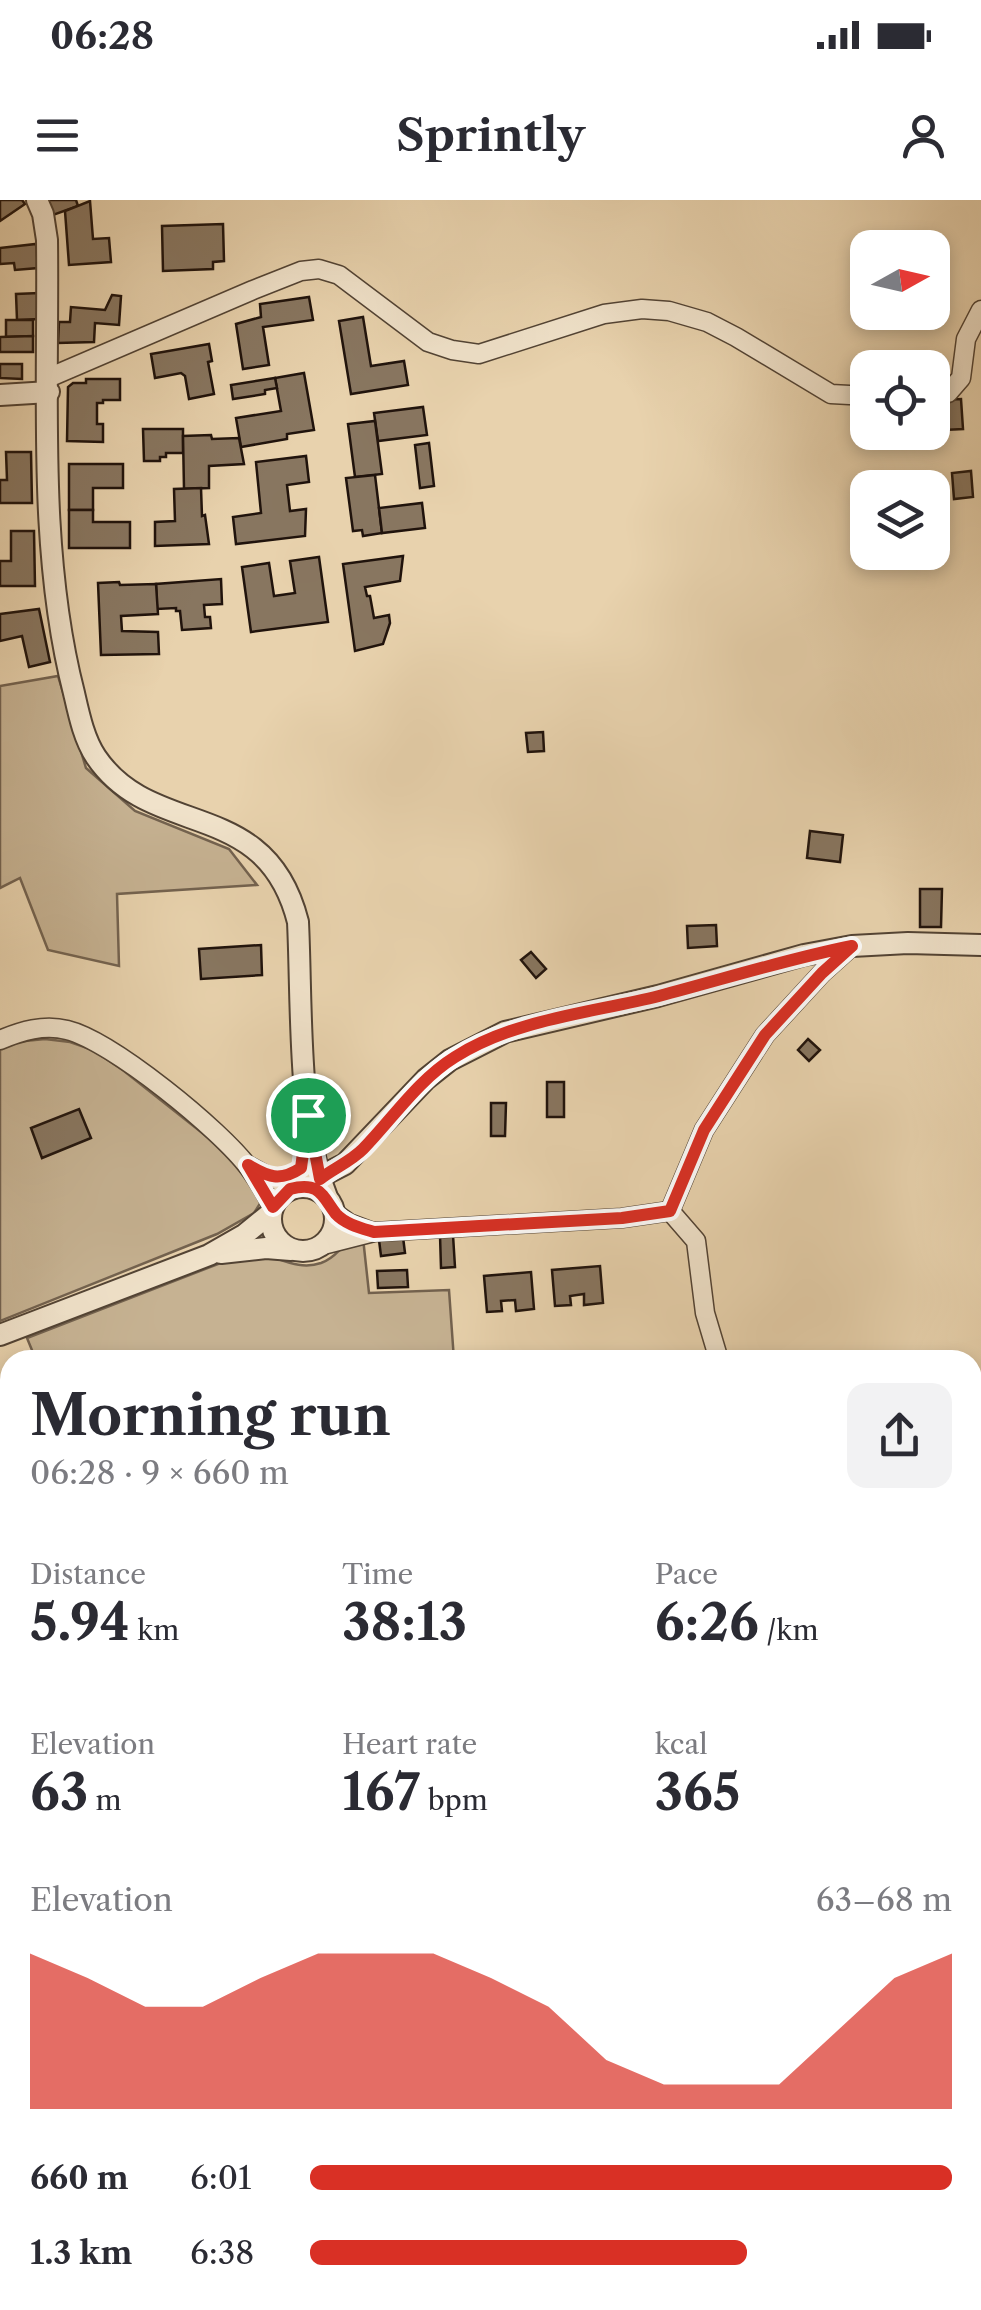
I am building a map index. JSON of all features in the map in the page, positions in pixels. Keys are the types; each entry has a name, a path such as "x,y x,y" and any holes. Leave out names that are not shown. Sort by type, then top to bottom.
{"street":[{"path":"37,200 47,240 52,579 66,661 84,730 96,758 136,795 223,828 267,859 282,881 298,922 308,1115 300,1193 274,1232 286,1247 305,1252 374,1232 622,1218 670,1211"},
{"path":"0,394 48,385 253,290 301,271 320,269 339,275 428,342 452,350 479,354 604,314 642,308 668,310 707,322 831,394 850,395"},
{"path":"950,392 962,378 966,339 981,310"},
{"path":"0,1335 209,1255 244,1235 346,1164 426,1079 474,1046 505,1032 852,946 981,944"},
{"path":"670,1211 704,1130 765,1035 852,946"},
{"path":"0,1040 38,1028 64,1028 94,1038 125,1058 248,1165 357,1227 374,1232"},
{"path":"300,1193 342,1183 362,1150"},
{"path":"248,1165 300,1193 334,1230 323,1244"},
{"path":"670,1211 696,1241 705,1314 715,1350"},
{"path":"209,1255 266,1248 296,1250"}],"shaded area":[{"path":"58,676 86,768 135,811 229,849 257,885 117,894 119,966 48,950 20,878 0,888 0,686"},
{"path":"45,1039 93,1050 124,1071 244,1166 261,1202 254,1213 217,1234 0,1321 0,1048"},
{"path":"363,1238 369,1293 449,1290 453,1350 32,1350 27,1338 249,1252 311,1265 328,1260 348,1243"}],"building":[{"path":"0,200 22,200 25,204 0,221"},
{"path":"48,200 76,200 78,206 53,215"},
{"path":"90,201 93,239 109,238 111,262 69,265 65,211"},
{"path":"223,224 224,261 213,262 213,269 163,271 162,226"},
{"path":"36,244 38,268 15,270 14,263 0,264 0,248"},
{"path":"39,293 40,319 17,320 16,294"},
{"path":"112,295 121,296 119,325 95,323 94,342 58,343 59,322 70,322 71,307 105,310"},
{"path":"309,297 313,320 263,327 269,365 243,369 236,324 261,317 260,304"},
{"path":"363,317 371,366 404,361 408,385 351,394 339,321"},
{"path":"6,320 33,320 33,336 6,337"},
{"path":"33,336 33,352 0,352 0,337"},
{"path":"209,344 214,394 189,399 181,373 155,378 151,354"},
{"path":"0,364 22,364 22,379 0,378"},
{"path":"304,373 314,430 241,447 236,418 281,411 275,378"},
{"path":"275,378 277,388 265,390 265,394 233,399 231,385"},
{"path":"86,379 120,379 120,400 97,403 97,424 103,424 103,442 67,441 68,387 86,383"},
{"path":"961,399 963,429 950,430 950,400"},
{"path":"423,407 427,435 378,441 374,413"},
{"path":"375,421 382,474 355,477 348,424"},
{"path":"143,429 183,429 183,453 166,453 160,461 144,461"},
{"path":"211,435 212,439 239,438 244,464 209,466 209,488 184,489 183,436"},
{"path":"429,443 434,486 420,488 415,445"},
{"path":"6,452 31,452 32,503 0,503 0,480 7,480"},
{"path":"306,456 309,482 287,485 290,511 306,509 305,536 236,544 233,517 261,513 256,462"},
{"path":"69,464 123,464 123,488 93,488 93,510 69,510"},
{"path":"971,471 973,497 954,499 952,473"},
{"path":"375,475 382,533 363,536 362,530 353,531 346,478"},
{"path":"201,488 209,544 155,546 155,522 175,521 174,489"},
{"path":"422,503 425,528 382,533 379,508"},
{"path":"69,510 93,510 93,522 130,522 130,548 69,548"},
{"path":"11,531 34,531 35,586 0,586 0,561 11,561"},
{"path":"403,556 400,581 365,587 374,618 389,615 383,644 355,651 343,564"},
{"path":"319,557 328,622 251,632 242,567 269,563 274,596 295,593 290,561"},
{"path":"221,579 222,604 204,605 211,628 182,630 180,611 157,609 156,584"},
{"path":"98,583 156,584 158,614 121,616 122,631 158,632 159,654 101,655"},
{"path":"39,609 50,662 29,667 22,636 0,641 0,614"},
{"path":"543,732 544,751 528,752 526,733"},
{"path":"810,831 843,835 840,862 807,858"},
{"path":"920,889 942,889 941,927 920,927"},
{"path":"716,925 717,946 688,948 687,926"},
{"path":"261,945 262,975 201,979 199,949"},
{"path":"531,952 546,969 536,978 521,960"},
{"path":"808,1039 820,1050 809,1061 798,1050"},
{"path":"547,1082 564,1082 564,1117 547,1117"},
{"path":"491,1103 506,1103 505,1136 491,1136"},
{"path":"79,1109 91,1138 42,1158 31,1128"},
{"path":"440,1235 453,1235 455,1267 441,1268"},
{"path":"403,1237 405,1253 381,1256 379,1240"},
{"path":"600,1266 603,1303 584,1305 584,1294 570,1296 571,1305 555,1306 552,1270"},
{"path":"407,1270 408,1287 378,1288 377,1271"},
{"path":"531,1272 534,1309 516,1311 515,1300 501,1301 502,1311 487,1312 484,1276"}],"route":[{"path":"852,946 765,1035 704,1130 670,1211 622,1218 374,1232 349,1223 335,1213 320,1191 311,1188 290,1189 273,1207 248,1165 269,1177 292,1174 301,1168 308,1115 320,1179 362,1150 426,1079 450,1060 505,1032 852,946"}]}
